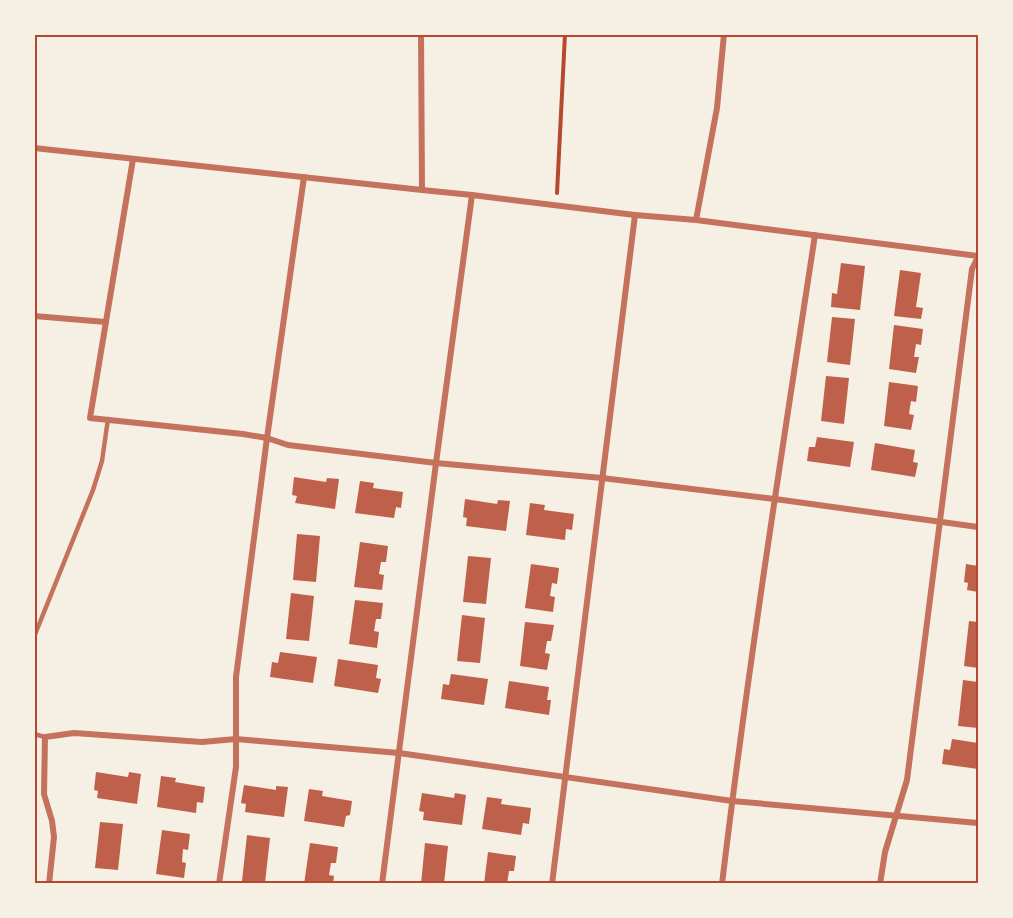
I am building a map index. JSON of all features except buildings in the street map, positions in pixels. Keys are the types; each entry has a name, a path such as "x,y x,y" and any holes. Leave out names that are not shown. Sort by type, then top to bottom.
{"street":[{"path":"421,34 422,190"},
{"path":"696,220 717,108 724,34"},
{"path":"34,148 696,220 978,257 972,269 907,780 885,852 880,884"},
{"path":"133,159 90,418 267,438 288,445 436,463 602,478 775,499 978,527"},
{"path":"219,884 236,767 236,676 304,177"},
{"path":"382,884 472,195"},
{"path":"552,884 635,215"},
{"path":"722,884 775,499 815,235"},
{"path":"34,316 106,322"},
{"path":"49,884 54,837 44,794 45,737 74,733 202,742 236,740 399,753 732,801 978,823"}],"lane":[{"path":"34,638 93,490 102,461 108,419"},
{"path":"34,734 45,737"}],"path":[{"path":"556,206 565,34"}]}
